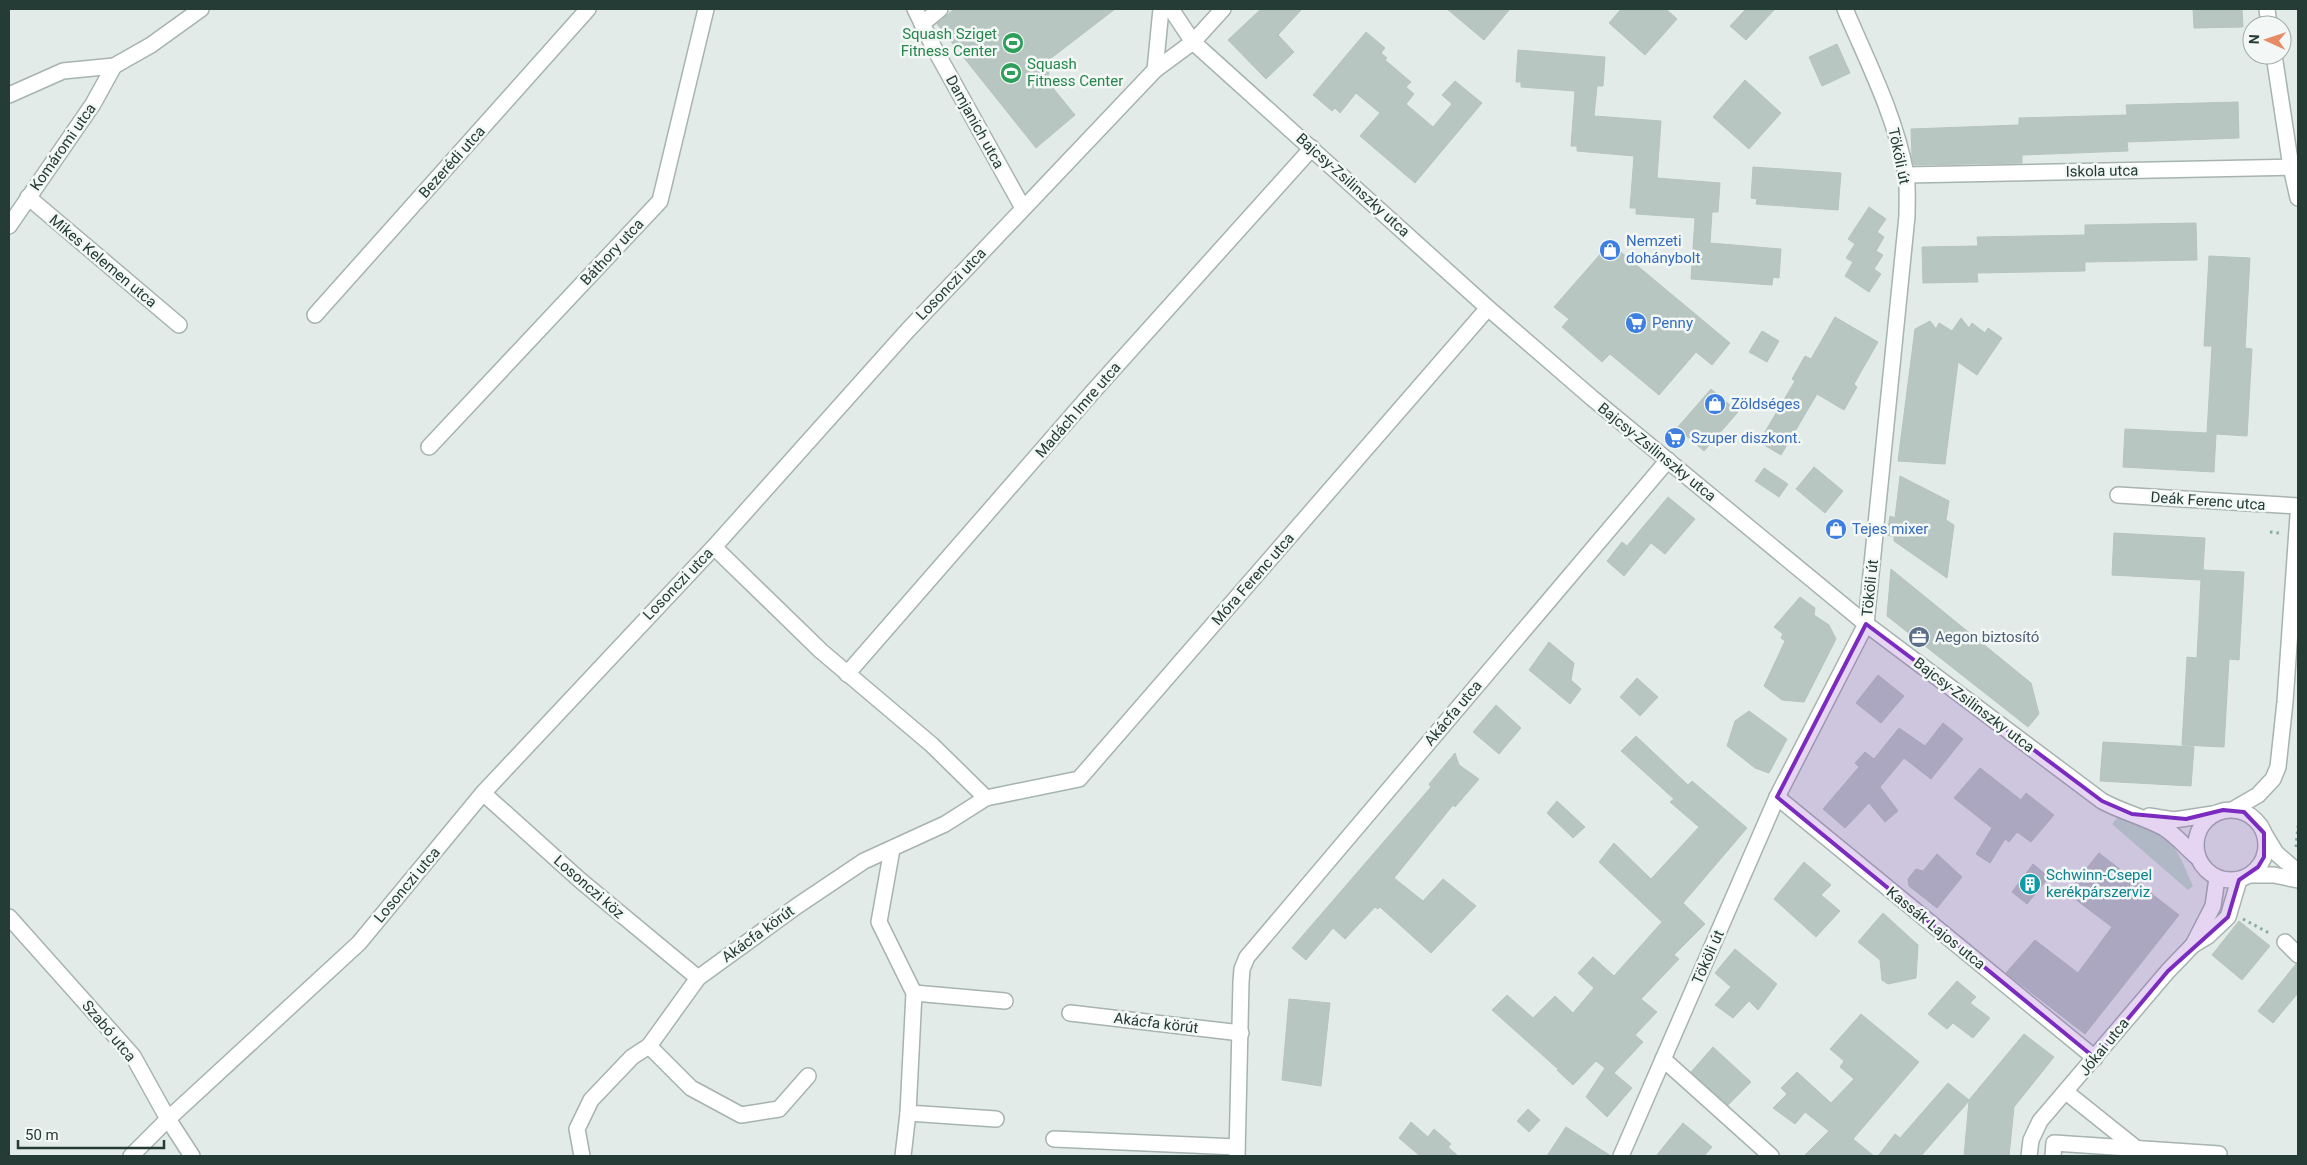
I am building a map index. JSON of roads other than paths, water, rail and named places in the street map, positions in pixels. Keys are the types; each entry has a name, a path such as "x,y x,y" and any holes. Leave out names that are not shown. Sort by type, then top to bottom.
{"street":[{"path":"9,95 63,71 114,66 151,45 201,9"},
{"name":"Bezerédi utca","path":"315,316 588,9"},
{"name":"Báthory utca","path":"430,447 660,201 706,9"},
{"name":"Damjanich utca","path":"915,9 1023,208"},
{"path":"922,24 940,9"},
{"path":"1155,70 1161,9"},
{"name":"Bajcsy-Zsilinszky utca","path":"1171,9 1194,42 1488,308 1866,624 2102,801 2117,810 2174,820 2212,814"},
{"name":"Losonczi utca","path":"131,1156 168,1119 359,944 483,793 714,548 908,330 1155,70 1194,42 1223,9"},
{"name":"Tököli út","path":"1621,1156 1777,797 1866,624 1907,216 1906,175 1892,120 1874,72 1845,9"},
{"path":"2276,65 2295,167 2298,198"},
{"name":"Komáromi utca","path":"9,226 93,104 114,66"},
{"name":"Madách Imre utca","path":"847,674 1090,395 1312,148"},
{"name":"Iskola utca","path":"1906,175 2295,167"},
{"name":"Mikes Kelemen utca","path":"28,197 179,325"},
{"name":"Móra Ferenc utca","path":"986,798 1079,779 1488,308"},
{"name":"Akácfa utca","path":"1241,1033 1242,969 1247,957 1668,460"},
{"name":"Deák Ferenc utca","path":"2118,495 2298,506"},
{"path":"2298,515 2285,702 2278,767 2273,779 2258,796 2234,809 2212,814 2203,822 2197,833 2195,845 2197,857 2202,866 2217,878 2274,875 2298,880"},
{"path":"714,548 847,674 932,745 986,798"},
{"name":"Losonczi köz","path":"483,793 581,881 698,978"},
{"name":"Kassák Lajos utca","path":"1777,797 2095,1058"},
{"name":"Akácfa körút","path":"582,1156 577,1129 591,1100 632,1057 648,1046 698,978 804,901 864,861 944,824 986,798"},
{"path":"2234,809 2252,817 2276,853 2298,872"},
{"name":"Bajcsy-Zsilinszky utca","path":"2132,814 2177,836 2197,857"},
{"path":"2244,878 2258,867 2264,857 2266,845 2264,833"},
{"path":"892,848 879,922 914,993 908,1113 903,1156"},
{"name":"Jókai utca","path":"2193,945 2213,906 2217,878"},
{"name":"Jókai utca","path":"2029,1156 2031,1140 2040,1121 2168,970 2193,945 2208,936 2228,917 2244,878"},
{"name":"Szabó utca","path":"9,917 133,1056 168,1119 192,1156"},
{"path":"2285,942 2298,955"},
{"path":"914,993 1004,1001"},
{"name":"Akácfa körút","path":"1070,1013 1241,1033"},
{"path":"1054,1139 1237,1152 1241,1033"},
{"path":"648,1046 691,1088 741,1115 778,1110 808,1076"},
{"path":"1663,1059 1770,1156"},
{"path":"2066,1092 2136,1148"},
{"path":"908,1113 996,1119"},
{"path":"2053,1156 2054,1143 2219,1154"}],"place":[{"name":"Squash Sziget Fitness Center","path":"1013,43"},
{"name":"Squash Fitness Center","path":"1011,73"},
{"name":"Nemzeti dohánybolt","path":"1610,250"},
{"name":"Penny","path":"1636,323"},
{"name":"Zöldséges","path":"1715,404"},
{"name":"Szuper diszkont.","path":"1675,438"},
{"name":"Tejes mixer","path":"1836,529"},
{"name":"Aegon biztosító","path":"1919,637"},
{"name":"Schwinn-Csepel kerékpárszerviz","path":"2030,884"}]}
